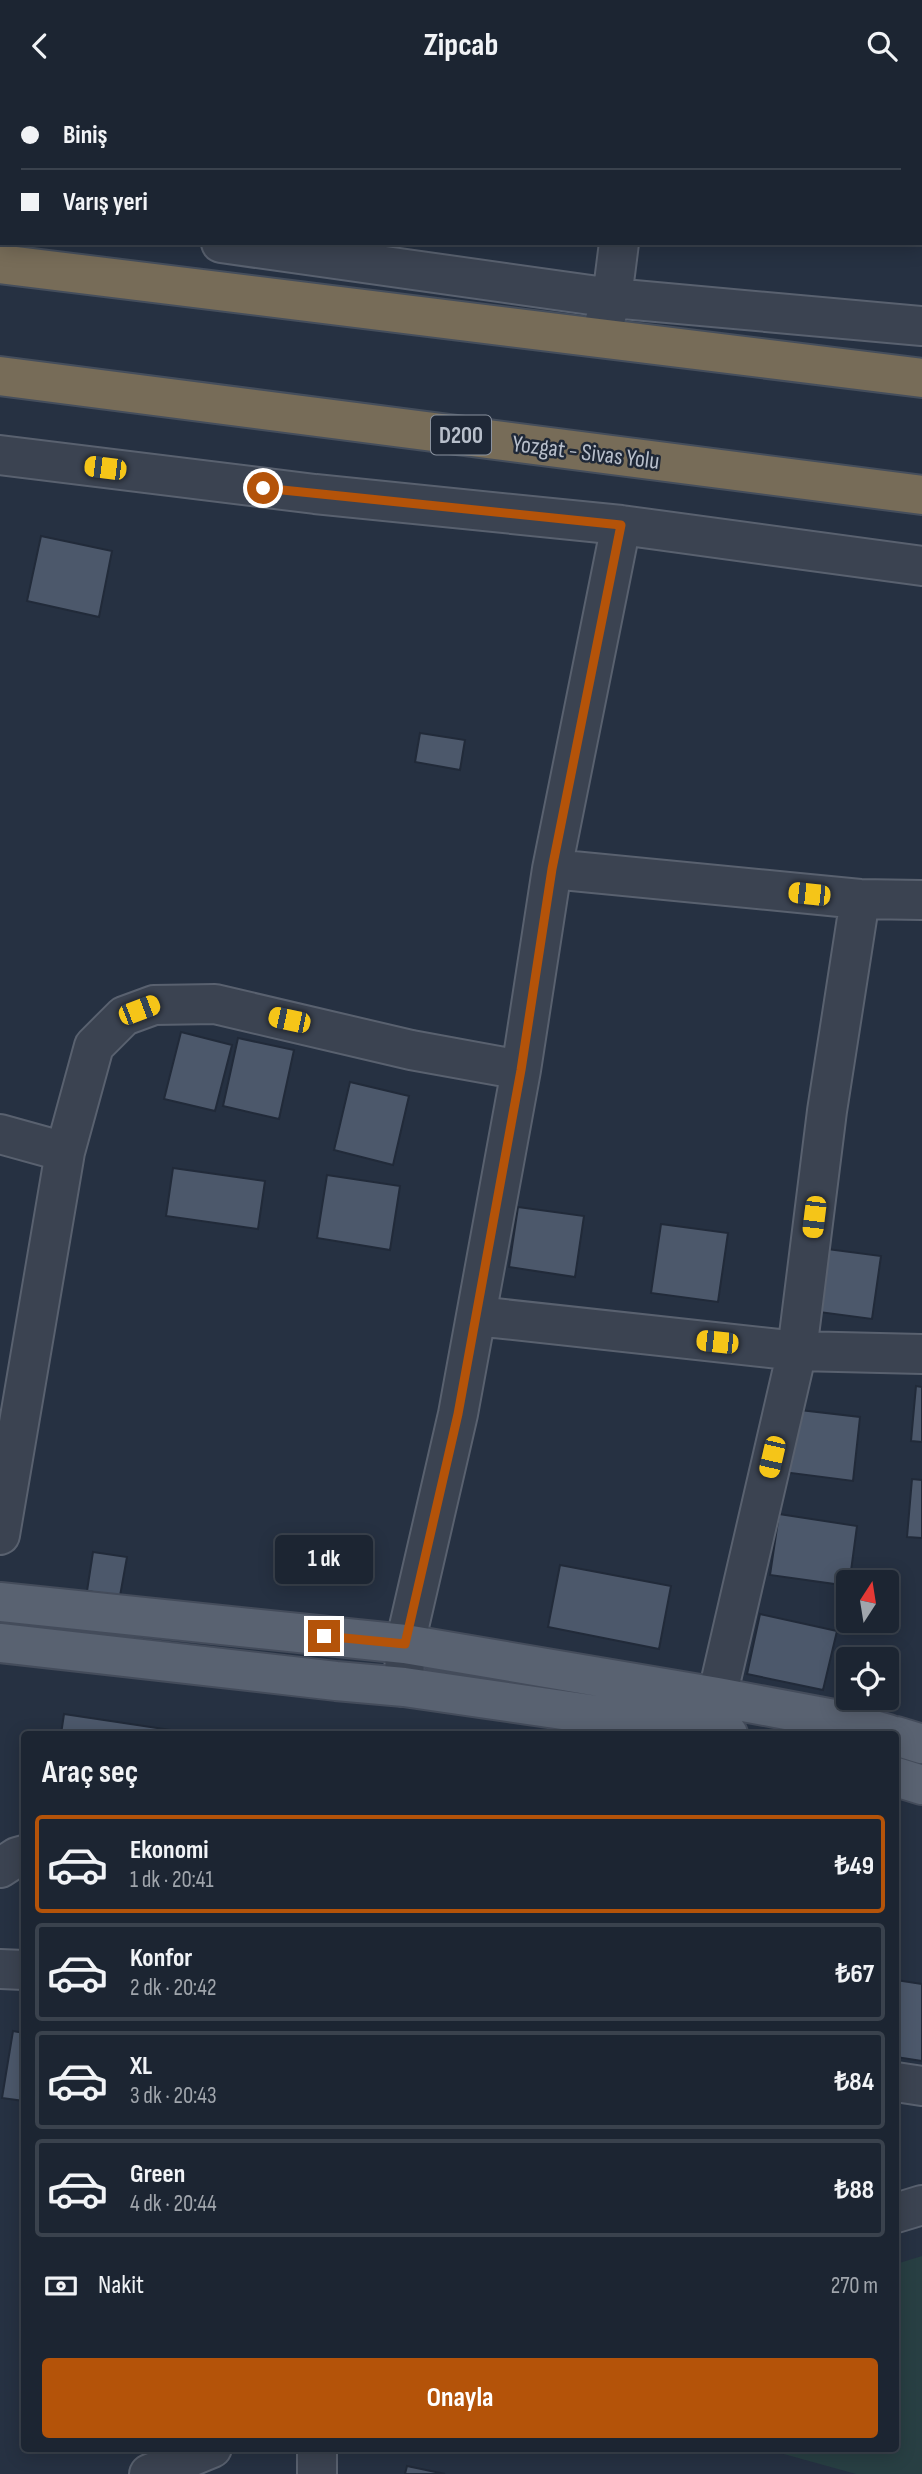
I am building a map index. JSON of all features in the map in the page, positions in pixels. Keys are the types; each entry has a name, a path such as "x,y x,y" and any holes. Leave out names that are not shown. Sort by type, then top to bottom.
{"highway":[{"path":"0,264 922,378"},
{"name":"Yozgat - Sivas Yolu","path":"0,376 922,495"}],"main road":[{"path":"0,1602 405,1644 713,1724"},
{"path":"0,1643 713,1724 839,1720 878,1731"},
{"path":"899,1738 922,1744"},
{"path":"899,1778 922,1785"}],"street":[{"path":"251,245 295,248 612,298 922,326"},
{"path":"599,339 612,298 619,245"},
{"path":"0,455 315,494 621,525 922,566"},
{"path":"404,1687 405,1644 458,1414 521,1070 552,869 621,525"},
{"path":"552,869 860,899 922,900"},
{"path":"713,1724 797,1351 827,1111 860,899"},
{"path":"0,1535 65,1152 94,1046 124,1016 154,1005 215,1004 411,1050 521,1070"},
{"path":"0,1134 65,1152"},
{"path":"475,1316 797,1351 922,1354"},
{"path":"0,1868 21,1856"},
{"path":"0,1969 21,1970"},
{"path":"899,2082 922,2086"},
{"path":"899,2212 922,2205"},
{"path":"149,2474 202,2452"},
{"path":"317,2452 317,2474"}],"green space":[{"path":"922,2256 922,2474 856,2474 776,2452 899,2452 899,2263"}],"building":[{"path":"41,536 112,551 99,617 27,601"},
{"path":"420,733 465,740 460,770 415,762"},
{"path":"181,1032 232,1045 215,1111 164,1099"},
{"path":"238,1038 294,1050 279,1119 223,1106"},
{"path":"350,1082 409,1096 393,1165 334,1150"},
{"path":"173,1168 265,1181 258,1229 166,1216"},
{"path":"327,1175 400,1186 390,1250 317,1238"},
{"path":"518,1207 584,1216 575,1277 509,1267"},
{"path":"661,1224 728,1233 718,1302 651,1293"},
{"path":"812,1247 881,1256 872,1319 804,1310"},
{"path":"916,1386 922,1387 922,1442 911,1441"},
{"path":"791,1409 860,1417 853,1481 783,1472"},
{"path":"912,1479 922,1480 922,1538 907,1537"},
{"path":"779,1514 857,1526 851,1570 836,1570 836,1584 770,1575"},
{"path":"93,1552 127,1557 120,1596 87,1591"},
{"path":"560,1565 671,1586 659,1649 548,1627"},
{"path":"760,1614 836,1631 823,1690 747,1674"},
{"path":"64,1714 177,1731 61,1731"},
{"path":"899,1980 922,1984 922,2061 899,2057"},
{"path":"13,2031 21,2032 21,2101 2,2098"},
{"path":"407,2466 445,2474 405,2474"}],"route":[{"path":"263,488 621,525 552,869 521,1070 458,1414 405,1644 324,1636"}]}
